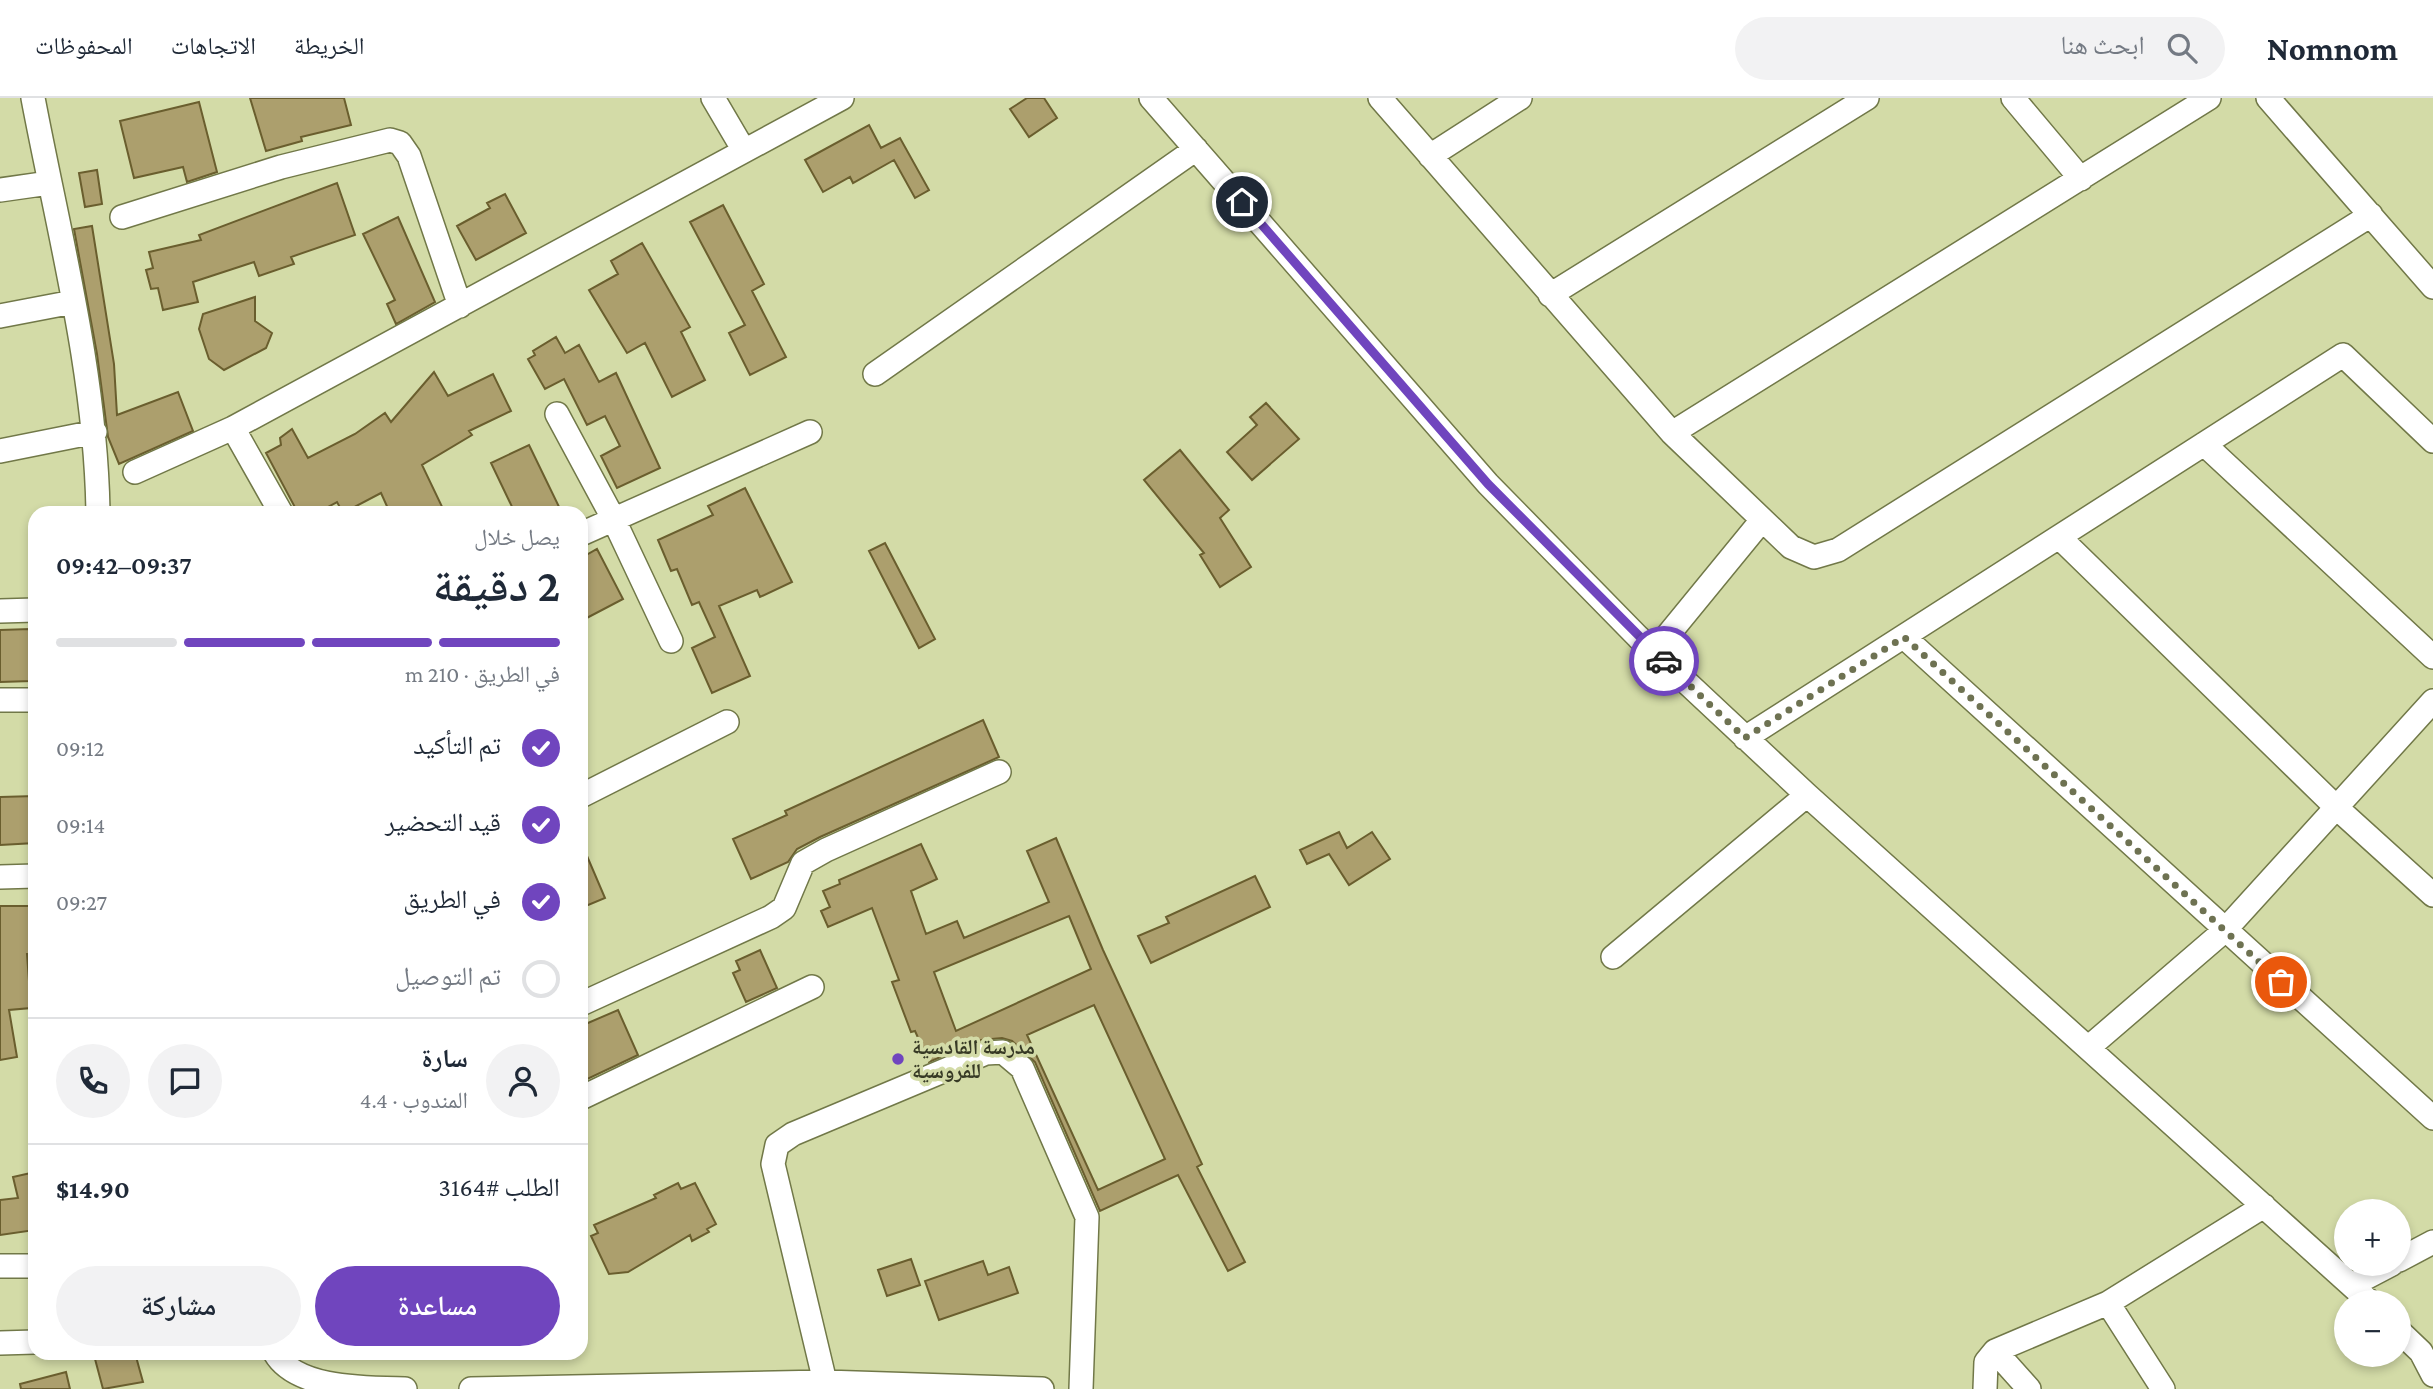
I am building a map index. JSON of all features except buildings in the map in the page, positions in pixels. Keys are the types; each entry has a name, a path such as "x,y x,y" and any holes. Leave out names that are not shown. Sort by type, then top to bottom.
{"street":[{"path":"33,98 95,432 97,506"},
{"path":"713,98 743,149"},
{"path":"135,472 233,428 743,149 842,98"},
{"path":"1151,98 1488,484 1654,652 1807,795 2357,1290"},
{"path":"1380,98 1672,433 1798,552 1814,557 1830,555 2371,215"},
{"path":"1430,156 1520,98"},
{"path":"1550,295 1867,98"},
{"path":"2012,98 2081,179"},
{"path":"1672,433 2209,98"},
{"path":"2268,98 2433,287"},
{"path":"122,217 281,167 390,140 400,143 409,156 460,306"},
{"path":"875,374 1196,149"},
{"path":"0,190 49,183"},
{"path":"0,316 73,302"},
{"path":"1745,738 2343,355 2433,441"},
{"path":"557,414 613,518 671,641"},
{"path":"233,428 277,506"},
{"path":"0,451 95,432"},
{"path":"588,530 810,432"},
{"path":"2204,444 2433,657"},
{"path":"1654,652 1762,520"},
{"path":"2059,537 2338,808 2433,895"},
{"path":"0,611 28,610"},
{"path":"1904,637 2224,931 2433,1118"},
{"path":"0,700 28,700"},
{"path":"2088,1048 2224,931 2433,701"},
{"path":"588,792 727,722"},
{"path":"588,1001 771,917 784,908 803,863 826,850 999,772"},
{"path":"1614,957 1807,795"},
{"path":"0,877 28,876"},
{"path":"588,1095 812,987"},
{"path":"839,1384 773,1164 777,1145 793,1134 986,1053 1003,1052 1022,1068 1087,1217 1081,1389"},
{"path":"1985,1389 1986,1362 1995,1351 2108,1303 2264,1206"},
{"path":"2411,1254 2433,1242"},
{"path":"0,1266 28,1266"},
{"path":"2352,1285 2369,1276"},
{"path":"2108,1303 2164,1389"},
{"path":"0,1362 19,1342"},
{"path":"2411,1342 2421,1352 2433,1373"},
{"path":"1995,1351 2029,1389"},
{"path":"279,1360 282,1366 305,1381 326,1386 405,1389"},
{"path":"471,1389 839,1384 1042,1389"}],"way so far":[{"path":"1664,661 1745,738 1904,637 2281,982"}],"place":[{"name":"مدرسة القادسية للفروسية","path":"898,1059"}],"route":[{"path":"1242,202 1375,358 1488,484 1549,549 1664,661"}]}
